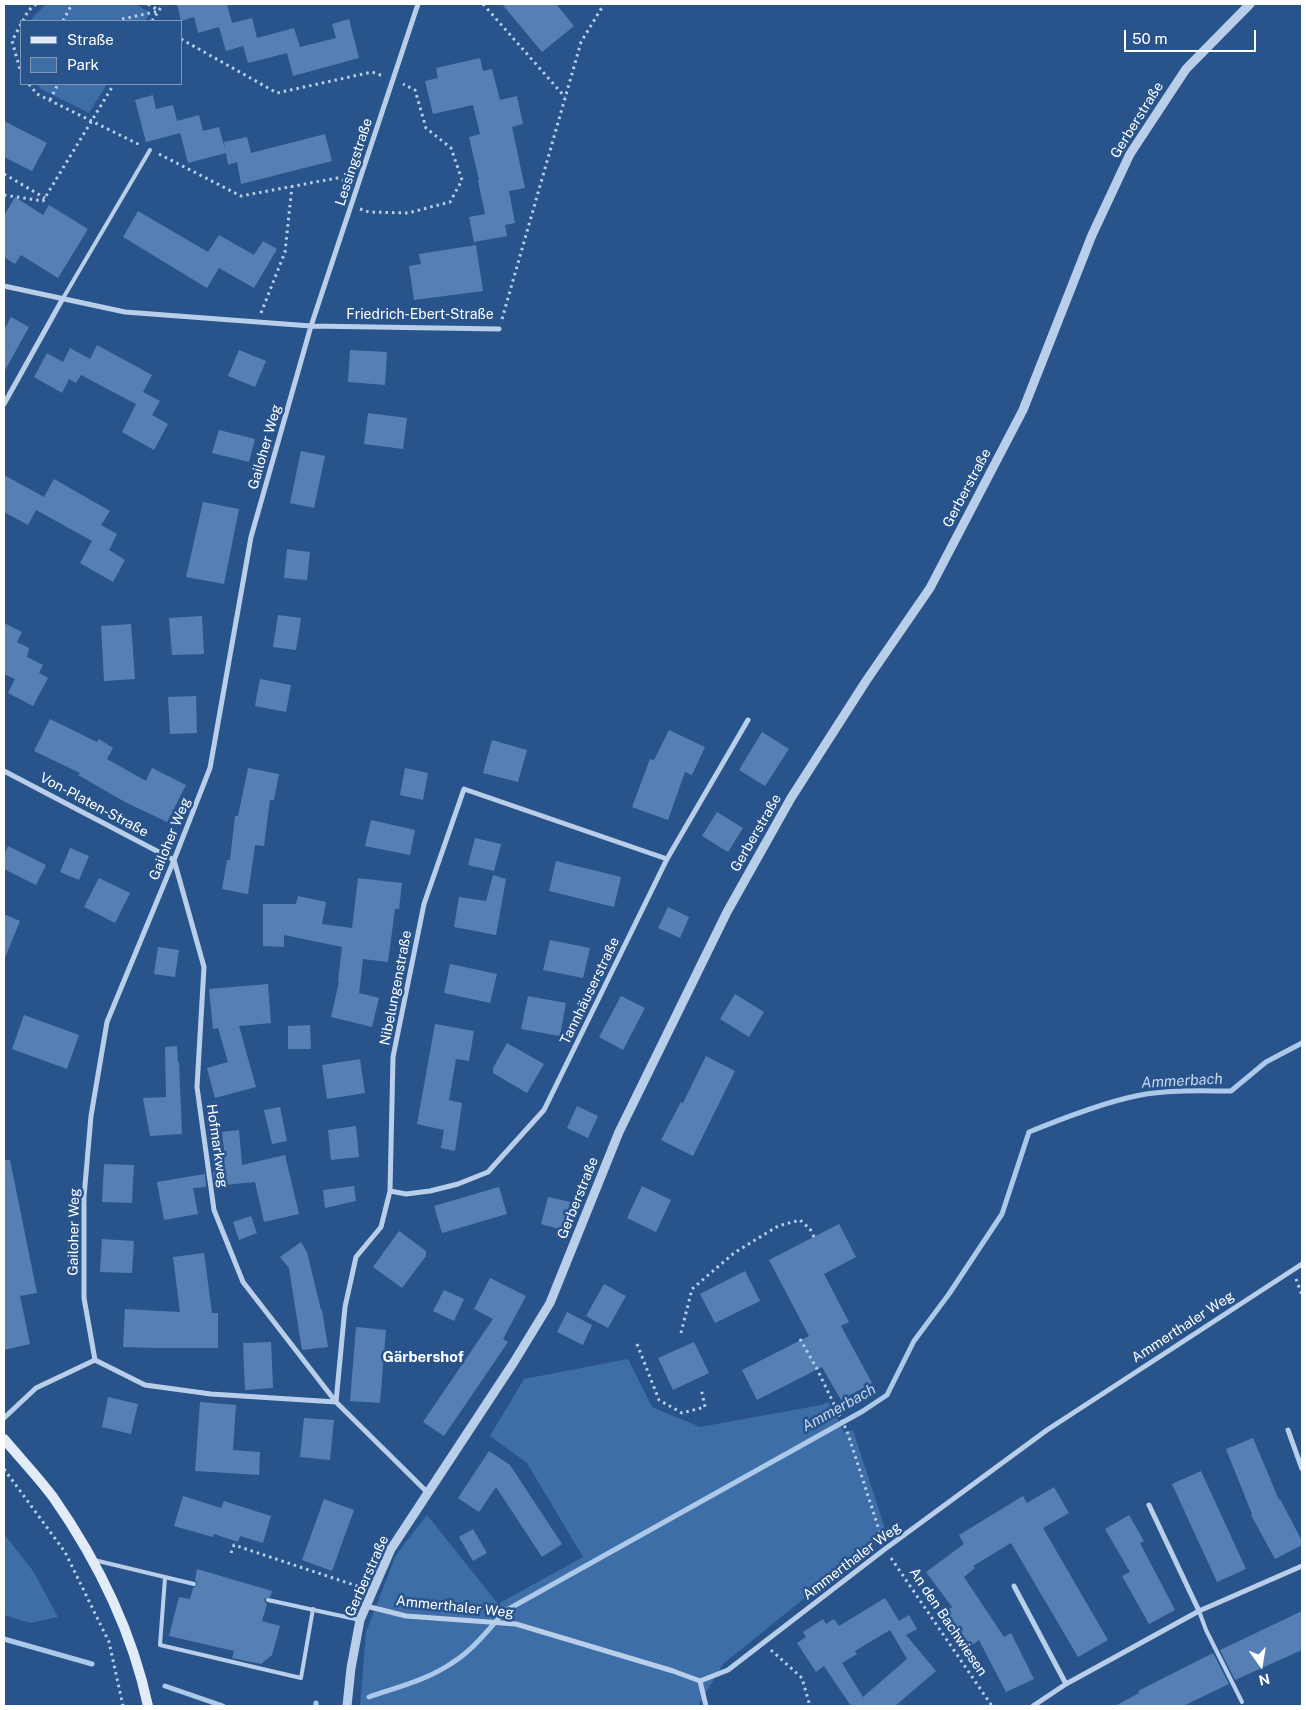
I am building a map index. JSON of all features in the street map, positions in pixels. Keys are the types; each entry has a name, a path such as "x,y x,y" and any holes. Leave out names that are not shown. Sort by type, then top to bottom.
{"main road":[{"path":"4,1439 52,1496 92,1559 128,1637 148,1706"}],"street":[{"name":"Lessingstraße","path":"311,326 418,4"},
{"name":"Gerberstraße","path":"346,1706 360,1620 391,1550 550,1304 620,1132 727,912 791,798 866,681 930,588 1024,410 1092,235 1130,154 1186,69 1250,4"},
{"name":"Friedrich-Ebert-Straße","path":"4,286 62,300 125,312 311,326 499,329"},
{"path":"4,404 62,300"},
{"name":"Gailoher Weg","path":"94,1360 84,1298 84,1197 91,1116 107,1022 210,768 251,537 311,326"},
{"name":"Tannhäuserstraße","path":"390,1191 406,1194 430,1191 458,1184 488,1172 544,1110 667,860 748,720"},
{"name":"Von-Platen-Straße","path":"4,771 174,860"},
{"name":"Nibelungenstraße","path":"336,1402 345,1307 356,1257 381,1227 390,1191 393,1057 424,904 464,789 667,860"},
{"name":"Hofmarkweg","path":"174,860 204,967 198,1087 214,1210 243,1282 336,1402 428,1493"},
{"name":"Ammerthaler Weg","path":"366,1606 406,1616 516,1624 673,1670 700,1681 728,1670 885,1550 1047,1430 1302,1264"},
{"path":"4,1418 36,1388 94,1360 145,1386 211,1394 336,1402"},
{"path":"1288,1430 1302,1468"},
{"path":"1149,1505 1199,1611"},
{"path":"1033,1706 1066,1684 1199,1611 1302,1566"},
{"path":"1014,1586 1066,1684"},
{"path":"700,1681 706,1706"}],"lane":[{"path":"62,300 150,150"},
{"path":"92,1559 194,1584"},
{"path":"166,1578 160,1645 301,1678 313,1609"},
{"path":"268,1600 360,1620"},
{"path":"1199,1611 1206,1630 1242,1702"}],"path":[{"path":"23,20 28,11 36,4"},
{"path":"64,20 72,4"},
{"path":"148,4 159,11"},
{"path":"153,20 163,4"},
{"path":"483,4 566,97"},
{"name":"Friedrich-Ebert-Straße","path":"499,329 581,42 604,4"},
{"path":"122,18 159,11"},
{"path":"20,26 12,41 20,69"},
{"path":"182,40 277,93 372,72 416,90 426,128 452,148 462,180 450,202 408,213 369,212 351,207"},
{"path":"30,85 37,94 241,196 336,178 358,185"},
{"path":"50,100 58,85"},
{"path":"4,195 43,202 113,85"},
{"path":"4,174 45,198"},
{"path":"257,322 285,252 292,186"},
{"path":"681,1333 692,1289 734,1253 778,1226 800,1220 810,1229 814,1236"},
{"name":"An den Bachwiesen","path":"800,1339 847,1431 885,1550 992,1706"},
{"path":"637,1344 659,1400 682,1414 705,1407 701,1388"},
{"path":"4,1469 65,1552 110,1642 123,1706"},
{"path":"231,1553 234,1545 372,1591"},
{"path":"764,1643 802,1678 810,1706"}],"green space":[{"path":"46,4 136,4 150,13 146,20 32,20"},
{"path":"38,85 106,85 89,113 41,89"},
{"path":"628,1359 652,1407 700,1427 821,1405 828,1402 844,1432 853,1430 886,1532 889,1530 723,1664 698,1706 360,1706 366,1632 396,1555 427,1515 498,1604 583,1557 527,1463 490,1436 524,1379"},
{"path":"4,1534 33,1571 58,1617 30,1623 4,1615"}],"building":[{"path":"177,4 227,4 232,23 252,18 257,38 294,28 300,47 336,38 332,24 349,19 359,58 293,76 287,53 248,63 243,46 226,51 219,27 198,33 194,17 181,20"},
{"path":"502,4 556,4 574,26 542,52"},
{"path":"480,58 483,71 492,69 500,100 517,96 523,124 512,127 525,188 509,191 515,223 505,225 507,236 474,242 469,217 485,214 469,137 480,134 473,105 433,114 425,81 438,78 436,68"},
{"path":"153,95 156,109 173,105 180,133 146,142 135,100"},
{"path":"199,115 203,131 219,127 225,149 224,142 247,137 251,153 325,134 332,161 241,184 237,162 228,165 226,153 188,163 177,121"},
{"path":"4,121 47,143 32,171 4,157"},
{"path":"15,197 43,215 49,205 88,229 58,278 21,255 15,264 4,257 4,216"},
{"path":"138,211 208,252 219,235 254,255 263,241 277,249 254,288 219,268 207,288 123,237"},
{"path":"476,245 483,291 414,300 409,266 421,264 419,254"},
{"path":"11,317 29,327 4,372 4,330"},
{"path":"97,345 152,375 143,392 160,401 152,415 168,424 154,450 122,432 136,404 81,375 76,383 69,379 62,393 34,377 47,353 63,362 70,348 90,359"},
{"path":"239,350 266,361 255,387 228,376"},
{"path":"350,350 387,352 385,385 348,382"},
{"path":"368,413 407,418 403,449 364,444"},
{"path":"219,430 255,439 249,462 212,453"},
{"path":"301,451 325,456 314,508 290,503"},
{"path":"4,475 44,497 54,479 110,511 101,525 117,534 109,550 125,560 113,582 80,563 92,541 36,510 28,525 4,512"},
{"path":"203,502 239,509 224,584 186,577"},
{"path":"287,549 310,552 307,580 284,578"},
{"path":"278,615 301,618 296,650 273,647"},
{"path":"202,616 204,654 172,655 169,618"},
{"path":"4,623 22,632 17,642 29,648 27,657 43,665 39,673 48,678 33,706 8,693 15,679 4,674"},
{"path":"131,624 135,679 104,681 101,626"},
{"path":"260,679 291,685 286,712 255,706"},
{"path":"196,696 197,733 170,734 168,697"},
{"path":"50,719 97,742 99,739 113,748 107,759 146,781 152,768 186,785 167,822 125,802 78,775 80,773 34,751"},
{"path":"669,730 705,747 692,775 685,772 668,820 632,807 650,759 654,760"},
{"path":"762,732 789,749 765,786 739,770"},
{"path":"492,740 527,750 518,782 483,773"},
{"path":"248,768 279,774 274,800 270,800 264,846 255,845 248,894 222,889 227,860 230,860 235,816 238,816"},
{"path":"405,768 428,773 423,800 400,795"},
{"path":"717,812 743,828 728,852 702,836"},
{"path":"371,820 415,830 410,855 365,846"},
{"path":"475,838 501,844 494,871 468,865"},
{"path":"8,846 46,865 36,885 4,869 4,855"},
{"path":"70,848 89,856 79,880 60,872"},
{"path":"556,861 621,877 614,907 549,891"},
{"path":"493,875 506,879 496,935 454,927 459,897 486,901"},
{"path":"99,878 130,893 115,923 84,907"},
{"path":"358,878 402,883 399,909 395,909 388,962 363,959 359,993 379,998 372,1027 331,1017 339,982 342,947 284,935 284,947 263,946 263,904 296,904 298,896 326,902 322,924 352,928"},
{"path":"668,907 689,917 680,938 658,928"},
{"path":"4,914 20,921 4,960"},
{"path":"550,940 590,948 583,978 543,970"},
{"path":"158,947 179,950 175,977 154,974"},
{"path":"450,964 497,974 490,1003 444,993"},
{"path":"268,984 271,1023 239,1026 256,1087 215,1098 207,1068 228,1062 218,1028 213,1029 209,989"},
{"path":"735,994 764,1012 749,1037 720,1019"},
{"path":"528,996 566,1003 560,1036 521,1029"},
{"path":"621,996 645,1008 623,1050 599,1037"},
{"path":"24,1015 79,1035 67,1069 12,1049"},
{"path":"435,1024 474,1031 469,1061 456,1059 449,1100 462,1103 455,1151 441,1148 444,1130 417,1124"},
{"path":"310,1025 311,1049 288,1049 288,1026"},
{"path":"507,1043 544,1064 527,1093 493,1073 493,1068"},
{"path":"177,1046 182,1134 150,1136 143,1098 166,1097 165,1047"},
{"path":"706,1056 735,1071 693,1156 661,1140 681,1102 683,1103"},
{"path":"360,1059 365,1093 327,1099 322,1065"},
{"path":"577,1106 598,1116 588,1138 567,1128"},
{"path":"280,1107 287,1141 272,1144 264,1110"},
{"path":"356,1126 359,1157 331,1160 328,1130"},
{"path":"239,1130 242,1165 285,1155 299,1214 264,1222 255,1182 215,1186 213,1172 216,1172 215,1159 225,1158 222,1132"},
{"path":"4,1160 10,1160 37,1293 20,1296 30,1344 4,1350"},
{"path":"104,1164 134,1165 132,1203 102,1202"},
{"path":"205,1174 206,1187 193,1188 198,1214 164,1220 157,1182"},
{"path":"354,1186 356,1201 325,1208 323,1190"},
{"path":"642,1186 671,1200 656,1232 627,1218"},
{"path":"499,1187 507,1214 442,1233 434,1206"},
{"path":"548,1197 570,1202 563,1230 541,1224"},
{"path":"251,1216 257,1233 239,1240 233,1222"},
{"path":"839,1224 856,1257 824,1274 849,1322 841,1326 872,1383 841,1400 822,1367 757,1400 742,1370 809,1336 769,1260"},
{"path":"399,1231 426,1251 426,1256 402,1288 373,1267"},
{"path":"102,1239 134,1241 132,1273 100,1272"},
{"path":"301,1242 307,1252 322,1310 328,1347 302,1350 289,1268 280,1257"},
{"path":"204,1253 212,1313 218,1313 218,1348 123,1347 125,1309 180,1312 173,1257"},
{"path":"745,1271 760,1301 715,1323 700,1294"},
{"path":"490,1278 526,1296 503,1339 508,1342 444,1436 423,1422 493,1319 474,1309"},
{"path":"604,1284 626,1296 608,1328 586,1316"},
{"path":"444,1290 464,1299 454,1321 433,1311"},
{"path":"567,1312 592,1325 583,1345 557,1332"},
{"path":"356,1327 386,1330 380,1403 350,1401"},
{"path":"271,1342 273,1388 245,1390 243,1343"},
{"path":"694,1342 709,1373 673,1390 658,1358"},
{"path":"108,1397 138,1404 131,1434 102,1427"},
{"path":"200,1402 236,1405 233,1450 260,1452 259,1475 195,1471"},
{"path":"304,1418 334,1420 330,1460 300,1457"},
{"path":"1253,1438 1279,1500 1302,1541 1302,1545 1275,1559 1251,1515 1226,1449"},
{"path":"489,1451 510,1465 562,1544 542,1557 496,1487 479,1512 458,1498"},
{"path":"1201,1471 1246,1569 1217,1582 1172,1484"},
{"path":"1054,1487 1069,1513 1043,1528 1108,1640 1078,1657 1011,1543 973,1566 975,1568 964,1577 1004,1637 1011,1633 1034,1679 1006,1692 979,1640 971,1646 946,1611 952,1607 926,1572 964,1544 959,1535 1023,1496 1027,1503"},
{"path":"183,1496 221,1508 224,1501 271,1516 263,1543 240,1536 238,1542 214,1534 213,1537 174,1526"},
{"path":"324,1499 354,1510 332,1571 302,1560"},
{"path":"1129,1515 1144,1541 1140,1543 1175,1610 1149,1624 1122,1576 1130,1572 1105,1529"},
{"path":"473,1529 487,1553 473,1561 459,1537"},
{"path":"197,1569 272,1591 270,1597 264,1599 267,1604 262,1621 280,1626 272,1655 261,1664 232,1658 234,1651 169,1636 179,1597 190,1599 193,1588 197,1585 195,1580"},
{"path":"885,1598 899,1621 909,1615 917,1629 906,1635 936,1671 895,1706 851,1706 824,1666 816,1672 797,1643 806,1637 803,1632 823,1619 826,1624 834,1619 839,1626","holes":["890,1630 907,1659 863,1697 842,1663 857,1654 855,1651"]},
{"path":"1302,1611 1302,1650 1235,1680 1220,1650"},
{"path":"1213,1653 1229,1684 1183,1706 1115,1706 1139,1693 1138,1691"}],"waterway":[{"name":"Ammerbach","path":"369,1697 412,1683 442,1669 460,1658 474,1646 505,1611 863,1411 887,1395 914,1341 949,1294 1002,1214 1029,1132 1090,1109 1140,1095 1179,1091 1231,1091 1266,1062 1302,1043"},
{"name":"Ammerbach","path":"4,1639 92,1664"},
{"name":"Ammerbach","path":"165,1686 223,1706"}],"district":[{"name":"Gärbershof","path":"423,1357"}]}
